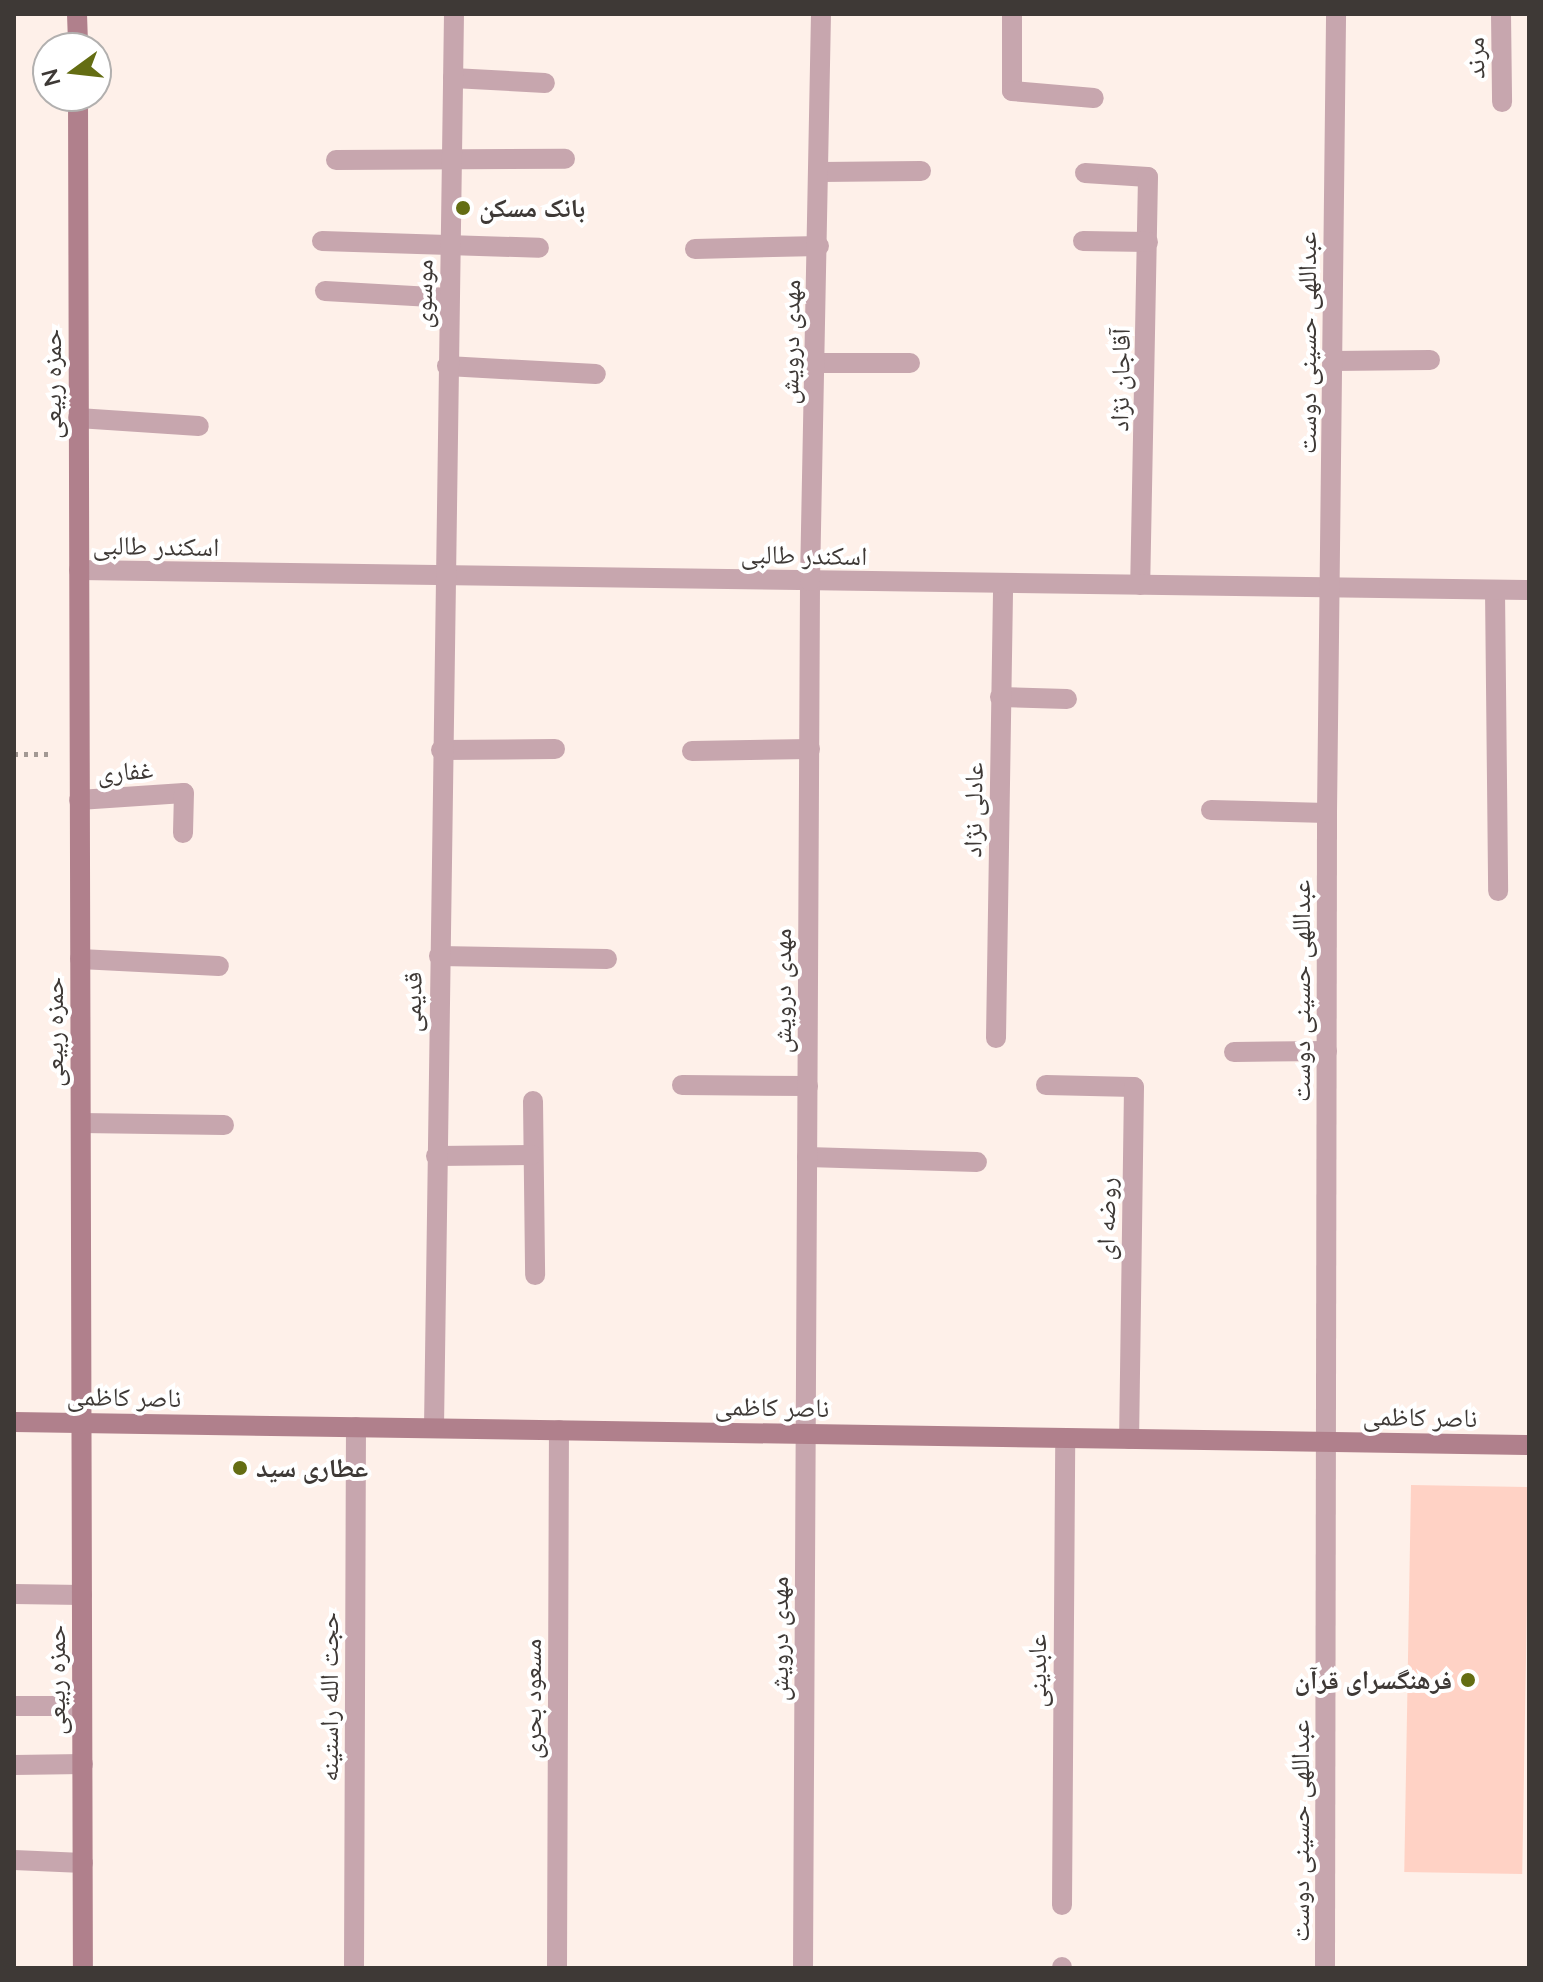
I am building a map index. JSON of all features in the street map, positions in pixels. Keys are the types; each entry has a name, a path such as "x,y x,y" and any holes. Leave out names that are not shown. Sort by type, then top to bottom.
{"street":[{"name":"موسوی","path":"444,576 454,14"},
{"name":"مهدی درویش","path":"803,1968 810,581 821,172 821,14"},
{"path":"1012,14 1012,91 1094,98"},
{"name":"عبداللهی حسینی دوست","path":"1325,1968 1327,813 1336,14"},
{"name":"مرند","path":"1501,14 1502,102"},
{"path":"453,78 545,83"},
{"name":"حمزه ربیعی","path":"78,112 83,1968"},
{"path":"336,160 451,163 565,159"},
{"path":"821,172 921,171"},
{"name":"آقاجان نژاد","path":"1085,173 1148,177 1140,585"},
{"path":"322,241 450,249 539,248"},
{"path":"1083,241 1148,242"},
{"path":"695,249 819,246"},
{"path":"325,291 449,298"},
{"path":"1333,361 1430,360"},
{"path":"816,363 910,363"},
{"path":"447,366 596,374"},
{"path":"78,418 199,426"},
{"name":"اسکندر طالبی","path":"79,570 1529,590"},
{"name":"قدیمی","path":"434,1428 444,576"},
{"name":"عادلی نژاد","path":"996,1038 1003,584"},
{"path":"1495,590 1498,891"},
{"path":"1000,697 1067,699"},
{"path":"441,750 555,749"},
{"path":"692,751 810,749"},
{"name":"غفاری","path":"79,800 184,793 183,833"},
{"path":"1211,810 1327,813"},
{"path":"439,956 607,959"},
{"path":"80,959 219,966"},
{"path":"1234,1052 1327,1051"},
{"path":"682,1085 808,1086"},
{"name":"روضه ای","path":"1046,1085 1134,1087 1129,1439"},
{"path":"533,1101 535,1275"},
{"path":"81,1123 224,1125"},
{"path":"436,1156 532,1155"},
{"path":"807,1157 977,1162"},
{"name":"ناصر کاظمی","path":"14,1422 1529,1445"},
{"name":"حجت الله راستینه","path":"354,1968 356,1427"},
{"name":"مسعود بحری","path":"557,1968 559,1430"},
{"name":"عابدینی","path":"1062,1905 1065,1438"},
{"path":"14,1594 82,1595"},
{"path":"14,1706 82,1706"},
{"path":"14,1765 83,1764"},
{"path":"14,1860 83,1863"}],"building":[{"name":"فرهنگسرای قرآن","path":"1411,1485 1529,1487 1522,1874 1404,1872"}],"place":[{"name":"بانک مسکن","path":"463,208"},
{"name":"عطاری سید","path":"240,1468"},
{"name":"فرهنگسرای قرآن","path":"1468,1680"}]}
